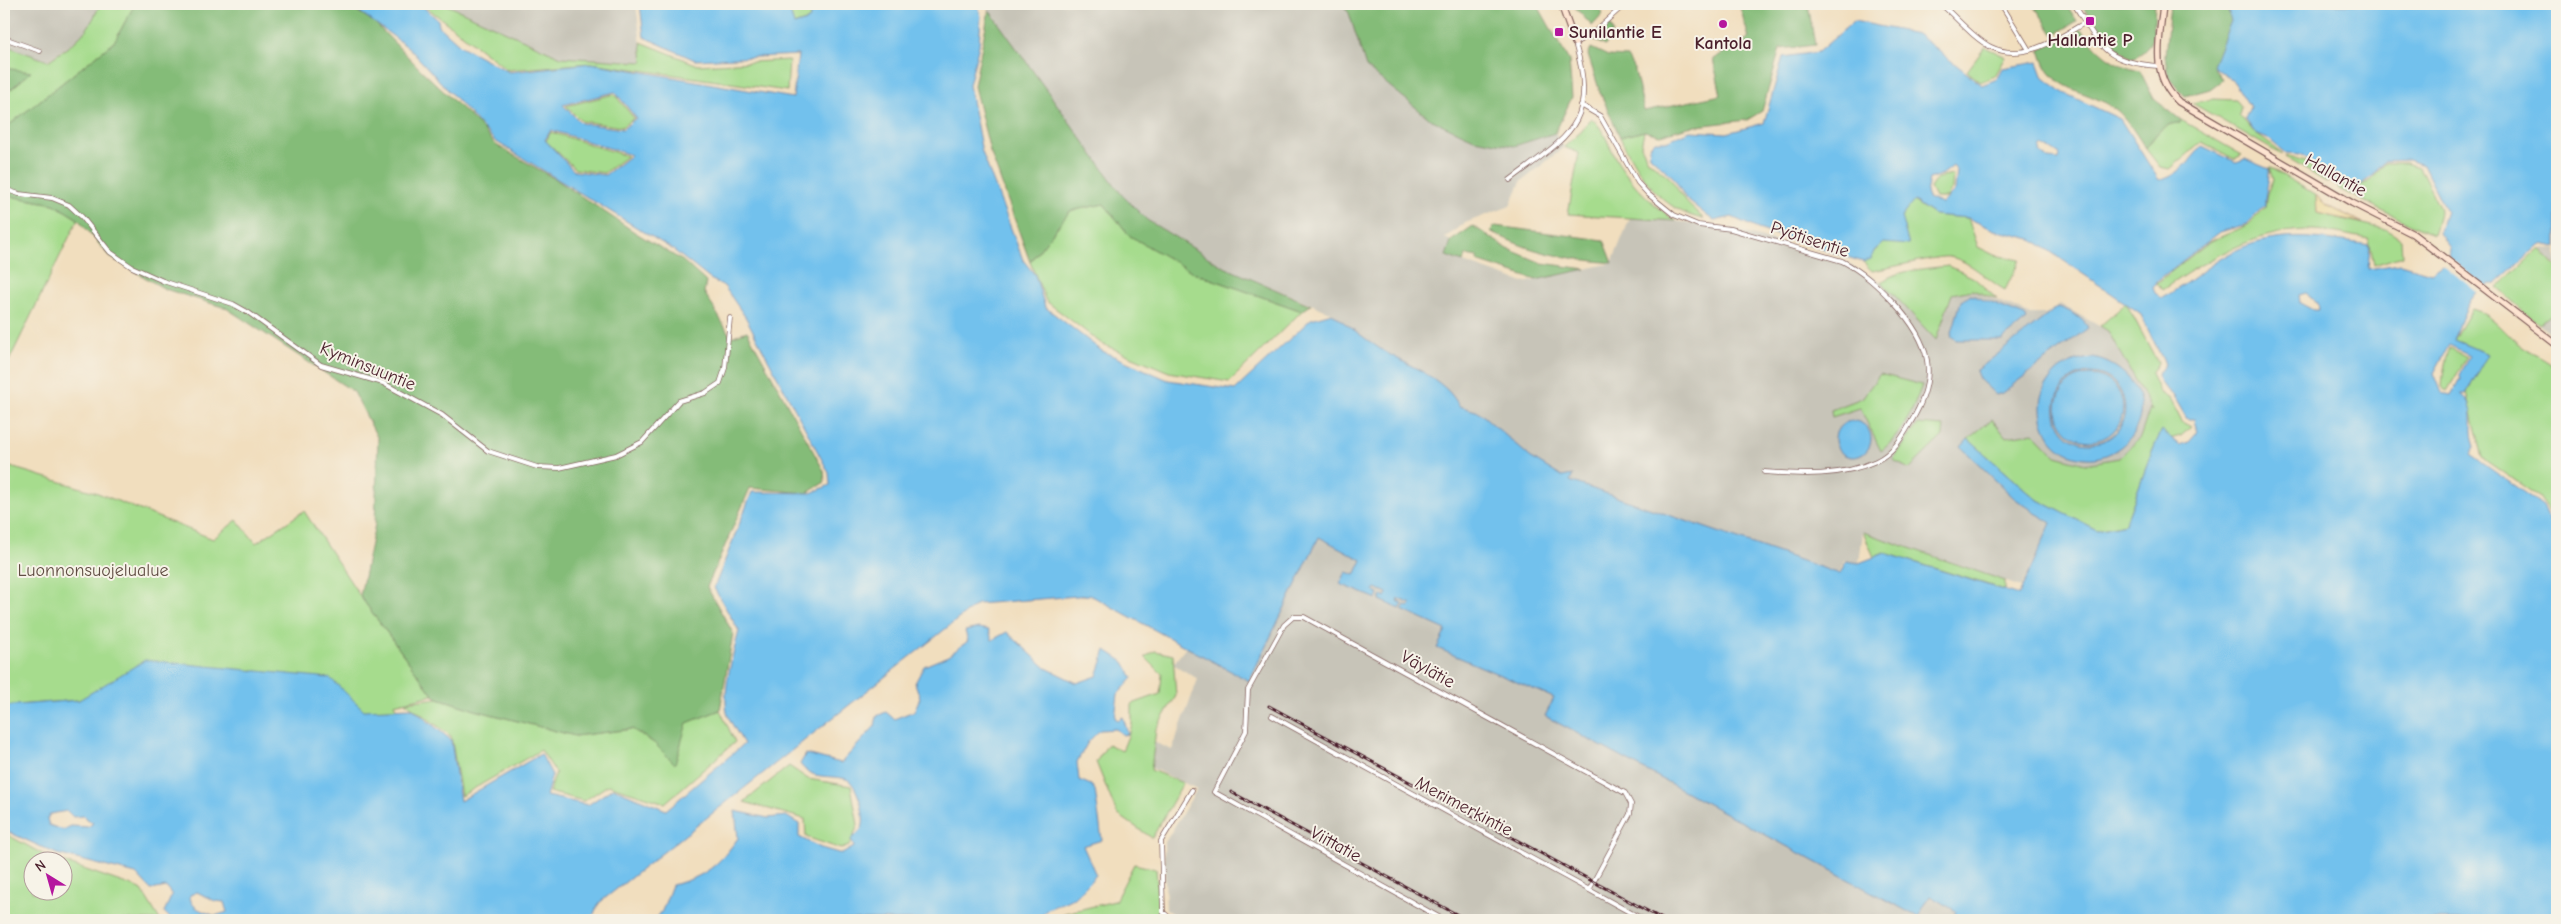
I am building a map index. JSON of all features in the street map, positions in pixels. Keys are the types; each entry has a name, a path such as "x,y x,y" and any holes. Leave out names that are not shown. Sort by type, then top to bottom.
{"street":[{"path":"1510,180 1568,135 1577,122 1581,105 1583,74 1575,43 1561,4"},
{"path":"1575,43 1593,33 1625,4"},
{"path":"1941,4 1991,46 2001,50 2029,50 2043,46 2086,22"},
{"path":"2001,4 2029,50"},
{"path":"2074,4 2098,41 2118,59 2128,63 2158,66"},
{"name":"Hallantie","path":"2163,4 2158,66 2163,83 2179,102 2352,203 2398,225 2438,252 2557,345"},
{"path":"4,38 40,51"},
{"name":"Pyötisentie","path":"1581,105 1600,116 1629,170 1648,194 1661,206 1684,220 1731,229 1842,261 1855,268 1880,287 1917,330 1927,362 1927,387 1915,416 1891,450 1877,461 1846,471 1815,473 1764,472"},
{"name":"Kyminsuuntie","path":"4,189 19,194 52,198 69,206 82,217 110,252 132,266 163,281 233,304 249,313 322,365 383,383 442,415 488,451 537,467 559,468 616,455 642,442 679,401 705,393 720,382 725,368 730,318"},
{"name":"Väylätie","path":"1214,792 1246,731 1248,690 1284,625 1293,617 1304,617 1625,793 1631,804 1630,814 1589,890"},
{"name":"Merimerkintie","path":"1272,716 1642,920"},
{"path":"1172,920 1163,912 1162,841 1192,790"},
{"name":"Viittatie","path":"1214,792 1444,920"}],"shaded area":[{"path":"4,4 100,4 93,23 83,36 47,61 4,45"},
{"path":"445,4 636,4 643,62 560,57"},
{"path":"984,4 1342,4 1349,13 1366,67 1514,146 1555,133 1564,147 1521,182 1510,206 1465,223 1445,238 1451,241 1446,256 1524,283 1612,263 1630,218 1676,221 1731,229 1842,261 1882,282 1936,340 1952,294 1972,290 2029,314 2046,314 2060,304 2108,331 2162,430 2143,482 1968,439 1961,447 2014,498 2051,523 2021,587 1863,532 1859,563 1844,561 1839,574 1570,481 1572,475 1562,477 1530,457 1479,412 1459,406 1425,374 1379,348 1332,313 1224,267 1147,220 1122,195"},
{"path":"2540,248 2557,249 2557,266"},
{"path":"2557,311 2557,340 2539,324"},
{"path":"1318,537 1362,560 1355,575 1374,591 1375,588 1387,593 1386,597 1398,602 1399,599 1411,604 1403,610 1446,630 1438,648 1554,698 1545,716 1918,917 1930,896 1957,911 1954,917 1959,920 1184,920 1166,910 1164,844 1197,789 1132,759 1133,733 1172,750 1198,679 1173,664 1187,646 1249,681"}],"green space":[{"path":"100,4 135,4 114,42 4,129 4,95 30,73 4,68 4,45 48,61 66,49 85,31"},
{"path":"135,4 346,4 374,22 477,123 496,145 557,180 636,233 683,261 706,282 704,292 731,337 747,331 824,471 825,482 807,493 750,488 707,587 733,633 720,710 687,723 675,764 654,743 632,729 575,736 475,710 433,695 360,596 375,524 378,439 354,392 226,308 165,289 110,257 78,219 54,204 9,196 4,193 4,129 114,42"},
{"path":"422,4 445,4 561,57 643,62 641,42 698,65 789,60 787,91 591,63 508,70"},
{"path":"788,4 814,4 809,20 793,25"},
{"path":"1342,4 1537,4 1569,61 1572,97 1555,133 1514,146 1474,139 1430,119 1366,67 1349,13"},
{"path":"1572,4 1593,4 1603,14 1592,26"},
{"path":"1739,4 1808,4 1815,45 1780,49 1762,111 1747,120 1688,127 1660,135 1644,131 1620,137 1600,92 1588,55 1591,48 1608,56 1627,57 1635,71 1644,111 1721,95 1713,59 1749,38"},
{"path":"2033,4 2066,4 2077,21 2054,35"},
{"path":"2081,4 2155,4 2154,29 2150,43 2140,54 2132,58 2103,34"},
{"path":"2170,4 2229,4 2227,6 2231,21 2213,66 2222,80 2210,89 2185,96 2168,76 2165,56"},
{"path":"989,10 1122,195 1147,220 1224,267 1311,305 1302,311 1194,273 1130,236 1104,204 1070,211 1030,262 990,151 974,86"},
{"path":"1609,24 1613,32 1605,46 1593,39"},
{"path":"2082,29 2106,56 2122,65 2140,71 2154,99 2181,120 2180,123 2168,125 2160,131 2146,149 2119,112 2101,101 2061,83 2046,66 2040,50"},
{"path":"1985,47 2006,57 1995,76 1980,82 1967,71"},
{"path":"4,68 31,72 4,95"},
{"path":"614,94 634,118 622,127 581,121 566,106"},
{"path":"2213,99 2236,100 2241,106 2239,115 2256,134 2282,153 2280,154 2192,103"},
{"path":"1591,118 1600,128 1631,181 1652,202 1676,221 1568,214 1579,153 1564,147 1582,131"},
{"path":"2181,120 2242,155 2234,159 2202,142 2170,169 2160,167 2146,149 2160,131 2168,125 2180,123"},
{"path":"1644,131 1641,146 1648,160 1670,178 1686,202 1704,219 1689,215 1663,199 1634,164 1620,137"},
{"path":"551,132 627,156 604,173 575,169 546,141"},
{"path":"2286,155 2305,161 2315,172 2329,181 2326,182 2285,157"},
{"path":"2384,163 2406,163 2419,167 2440,209 2433,235 2339,189 2336,183 2364,184 2374,177"},
{"path":"2269,167 2316,195 2317,213 2385,229 2401,239 2402,256 2374,265 2369,239 2321,231 2285,232 2266,236 2229,250 2162,290 2157,283 2209,242 2248,225 2265,208 2267,193 2273,180"},
{"path":"1953,175 1952,188 1947,198 1935,198 1930,188 1937,178"},
{"path":"4,193 9,196 54,204 78,219 4,371"},
{"path":"1913,201 1934,215 1968,218 1978,247 1994,255 2020,260 2005,290 1971,266 1949,257 1935,258 1872,271 1863,262 1883,243"},
{"path":"1104,204 1130,236 1197,274 1302,311 1229,382 1169,372 1102,344 1046,301 1030,262 1070,211"},
{"path":"1473,226 1508,249 1542,263 1586,269 1536,280 1477,261 1478,257 1466,255 1463,262 1446,256 1451,241"},
{"path":"1495,226 1604,240 1613,263 1564,257 1535,250 1490,231"},
{"path":"2540,248 2557,267 2557,311 2539,324 2497,288"},
{"path":"1949,266 1974,278 1997,299 1972,290 1952,294 1936,340 1882,282 1904,272"},
{"path":"2126,303 2158,363 2151,374 2159,392 2170,399 2182,422 2191,427 2181,436 2169,439 2162,430 2125,524 2097,530 2036,499 1968,439 1992,419 2006,437 2034,433 2056,456 2085,464 2119,458 2140,438 2150,408 2152,411 2108,331 2100,326"},
{"path":"2472,309 2488,316 2517,343 2557,369 2557,523 2539,497 2483,458 2467,393 2487,354 2454,340"},
{"path":"2450,348 2467,357 2447,391 2442,387 2444,367"},
{"path":"1880,374 1922,385 1911,412 1901,429 1881,451 1860,408 1832,417 1831,410 1862,398"},
{"path":"1918,424 1944,426 1943,436 1909,469 1893,460"},
{"name":"Luonnonsuojelualue","path":"4,465 95,492 213,539 237,520 256,543 304,511 360,596 433,695 394,704 397,710 384,734 79,700 4,706"},
{"path":"1863,532 2005,581 2005,590 1885,553 1874,557"},
{"path":"1155,651 1173,655 1176,696 1156,729 1151,770 1183,783 1152,838 1117,814 1096,762 1108,744 1122,751 1132,726 1132,704 1160,694 1162,674 1145,657"},
{"path":"438,698 475,710 575,736 632,729 654,743 675,763 686,723 720,710 735,742 665,803 608,785 584,801 549,792 556,773 541,750 461,796 451,736 405,702"},
{"path":"789,766 808,779 851,786 858,825 849,846 841,849 806,837 805,819 744,802"},
{"path":"4,833 39,852 22,852 22,902 72,902 72,865 141,889 160,920 4,920"},
{"path":"1134,864 1156,869 1160,917 1163,920 1055,920 1065,913 1115,901"}],"sand":[{"path":"2316,195 2326,205 2363,223 2317,213"}],"water":[{"path":"349,4 420,4 438,20 439,26 461,46 509,72 591,63 793,98 798,55 695,60 644,37 640,4 788,4 794,25 809,20 814,4 977,4 981,16 979,45 969,85 982,152 1023,260 1035,275 1045,307 1102,351 1168,380 1235,390 1311,319 1332,313 1379,348 1434,379 1453,396 1459,406 1479,412 1530,457 1562,477 1573,475 1570,481 1840,574 1846,561 1859,563 1885,553 2019,595 2051,523 2014,498 1961,447 1968,439 2036,499 2097,530 2125,524 2162,430 2179,445 2189,442 2197,433 2194,419 2187,419 2173,395 2161,384 2157,375 2165,364 2140,313 2032,239 1994,230 1968,218 1934,215 1914,201 1901,217 1909,245 1883,243 1874,251 1871,259 1863,262 1758,229 1732,217 1714,221 1686,199 1674,178 1650,156 1649,147 1655,141 1666,141 1690,131 1727,133 1764,123 1783,57 1818,52 1854,21 1917,34 1982,85 1997,79 2003,68 2038,62 2044,78 2064,93 2120,119 2159,180 2178,172 2202,146 2236,162 2245,159 2269,169 2265,206 2247,224 2220,232 2158,280 2153,288 2155,293 2162,298 2227,255 2261,241 2279,239 2315,238 2370,245 2368,269 2400,264 2431,273 2449,261 2450,248 2439,233 2446,211 2423,165 2409,160 2384,161 2374,175 2357,187 2335,182 2301,154 2285,153 2270,140 2256,134 2245,119 2250,107 2234,82 2213,66 2231,21 2227,6 2233,4 2557,4 2557,247 2540,244 2496,284 2480,289 2469,304 2454,340 2488,354 2466,394 2461,394 2468,401 2471,410 2475,448 2471,455 2543,506 2557,538 2557,920 1959,920 1953,917 1956,911 1930,896 1918,917 1545,716 1554,698 1437,648 1446,630 1402,610 1405,605 1409,607 1411,604 1399,599 1398,602 1403,604 1400,609 1380,600 1382,595 1386,597 1387,593 1376,588 1374,591 1379,594 1377,599 1340,584 1346,572 1355,575 1362,560 1319,537 1249,681 1090,595 977,604 599,903 591,920 172,920 164,912 172,895 166,887 151,890 136,874 72,858 72,852 53,852 4,830 4,706 79,700 145,660 330,678 364,710 412,708 451,740 460,801 541,754 552,775 546,796 588,805 613,788 666,810 744,744 728,716 726,707 727,685 739,631 714,588 752,492 811,493 830,485 829,473 746,318 724,286 710,279 672,249 495,141 409,48","holes":["615,92 636,118 623,129 581,123 563,105","551,130 631,155 605,175 574,171 545,140","2041,146 2051,149 2060,155 2059,160 2048,159 2040,152","1953,166 1957,171 1955,191 1942,204 1928,198 1926,193 1929,179 1943,174","2306,293 2318,303 2319,310 2313,310 2300,303 2299,295","2449,345 2470,355 2460,375 2461,380 2459,380 2451,395 2442,393 2434,373","67,811 73,817 83,816 93,823 88,827 71,826 63,830 49,825 47,819 50,814","197,892 215,901 224,902 227,912 215,916 198,909 192,903 190,895"]},
{"path":"1971,295 2025,316 2027,320 2002,340 1956,340 1951,336 1961,301"},
{"path":"2058,307 2075,315 2088,328 2002,393 1996,395 1979,379 1976,371"},
{"path":"2093,358 2107,362 2129,378 2136,389 2140,401 2140,414 2136,427 2128,440 2117,450 2095,458 2073,455 2057,445 2046,430 2041,412 2043,393 2052,376 2069,364","holes":["2088,373 2104,376 2115,384 2122,395 2125,408 2123,420 2117,432 2106,440 2091,443 2076,441 2065,433 2059,423 2056,411 2057,398 2063,387 2073,378"]},
{"path":"2084,375 2096,375 2108,380 2118,390 2123,402 2121,421 2108,436 2096,441 2084,441 2072,436 2062,426 2057,414 2057,402 2062,390 2072,380"},
{"path":"1853,421 1860,422 1866,426 1870,432 1870,446 1866,452 1860,456 1853,457 1846,456 1840,452 1836,446 1835,439 1836,432 1840,426 1846,422"},
{"path":"979,628 989,630 992,640 1007,632 1046,668 1077,683 1097,676 1106,650 1124,662 1133,678 1118,694 1115,718 1118,720 1123,717 1128,734 1123,735 1116,729 1100,730 1088,742 1077,762 1079,780 1091,785 1095,790 1102,840 1083,846 1096,875 1076,897 1048,909 1035,920 655,920 662,911 672,885 693,878 710,869 724,856 738,838 735,811 768,818 786,816 799,824 799,837 821,848 842,854 854,847 851,839 862,828 863,817 860,801 854,787 846,779 810,773 800,764 806,754 841,763 875,726 877,716 886,712 894,719 914,711 920,698 915,683 924,666 948,656 968,641 965,631"}],"pier":[{"path":"2447,256 2486,287 2479,294 2441,263 2447,260"}],"railway":[{"path":"1269,706 1664,920"},
{"path":"1231,792 1467,920"}],"place":[{"name":"Hallantie P","path":"2090,21"},
{"name":"Kantola","path":"1723,24"},
{"name":"Sunilantie E","path":"1559,32"}]}
